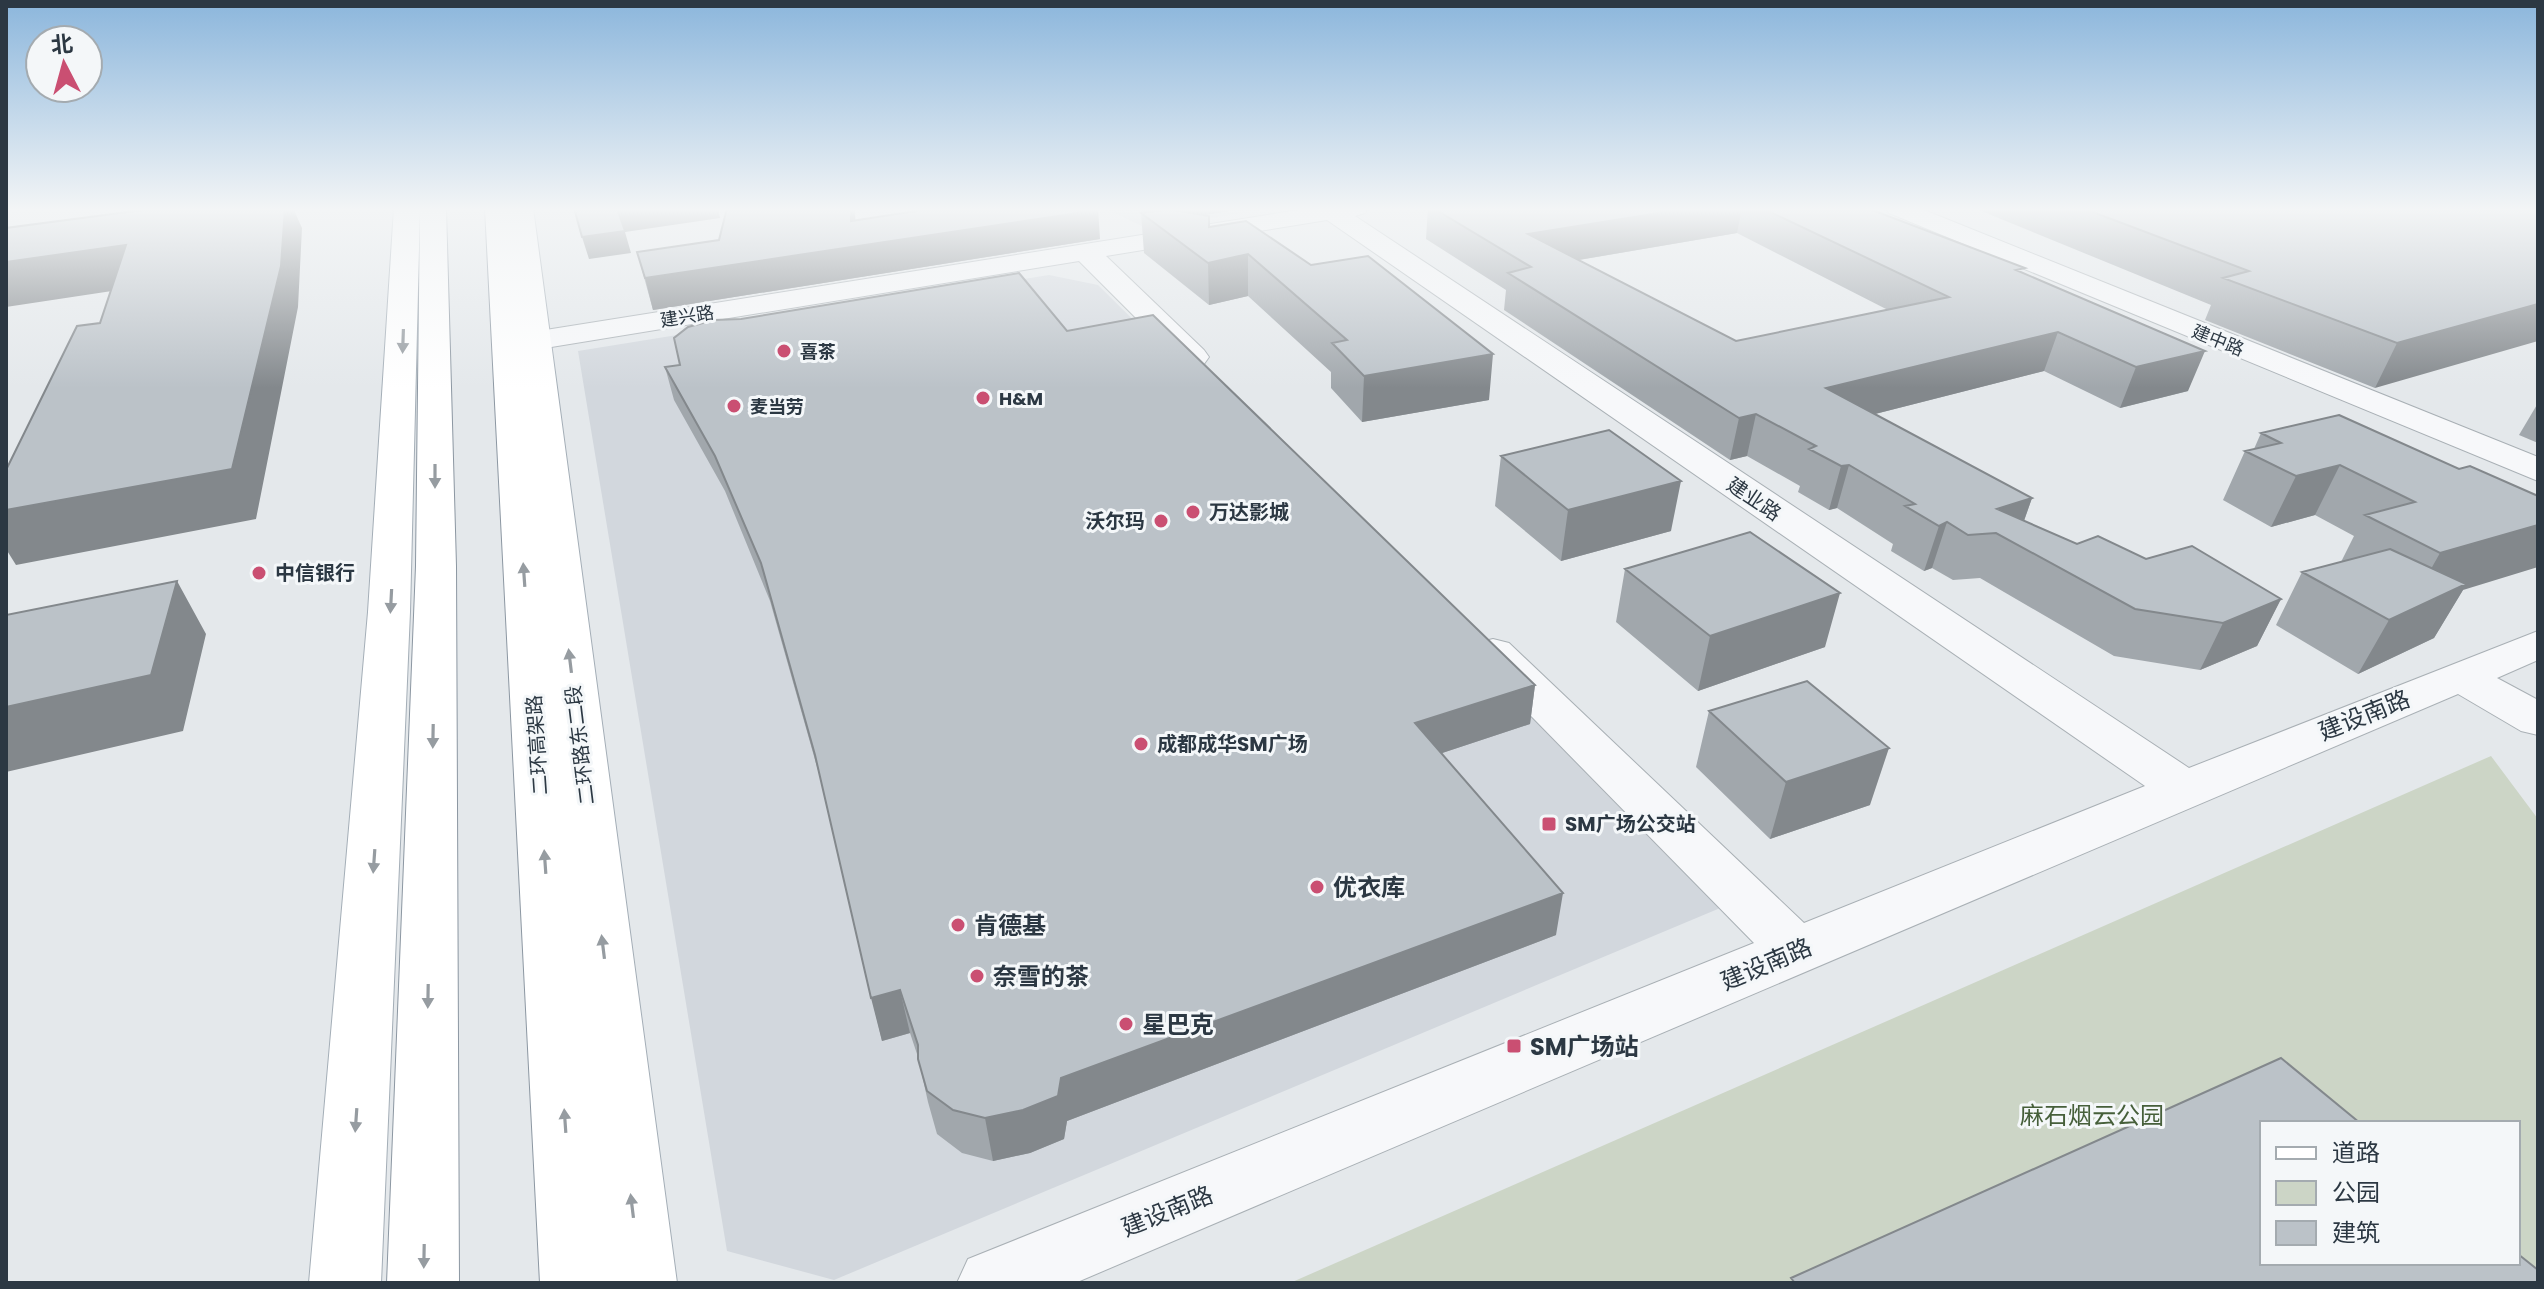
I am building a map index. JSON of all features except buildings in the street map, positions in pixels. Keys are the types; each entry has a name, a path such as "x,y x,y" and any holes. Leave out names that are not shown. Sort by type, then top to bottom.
{"main road":[{"path":"345,1283 386,682 405,268"},
{"path":"423,1283 436,566 434,268"},
{"name":"二环高架路","path":"502,268 576,1283"},
{"name":"二环路东二段","path":"526,268 641,1283"}],"street":[{"name":"建兴路","path":"533,341 986,268"},
{"path":"1102,268 1221,385"},
{"name":"建业路","path":"1426,268 2183,788"},
{"name":"建中路","path":"2045,268 2538,470"},
{"path":"1470,629 1797,951"},
{"name":"建设南路","path":"993,1283 2183,788 2538,644"},
{"path":"2460,676 2538,720"}],"shaded area":[{"name":"成都成华SM广场","path":"1049,275 1098,285 1725,906 834,1280 727,1251 578,351"}],"green space":[{"name":"麻石烟云公园","path":"2491,756 2538,819 2538,1283 1290,1283"}],"place":[{"name":"喜茶","path":"784,351"},
{"name":"H&M","path":"983,398"},
{"name":"麦当劳","path":"734,406"},
{"name":"万达影城","path":"1193,512"},
{"name":"沃尔玛","path":"1161,521"},
{"name":"中信银行","path":"259,573"},
{"name":"成都成华SM广场","path":"1141,744"},
{"name":"SM广场公交站","path":"1549,824"},
{"name":"优衣库","path":"1317,887"},
{"name":"肯德基","path":"958,925"},
{"name":"奈雪的茶","path":"977,976"},
{"name":"星巴克","path":"1126,1024"},
{"name":"SM广场站","path":"1514,1046"}]}
